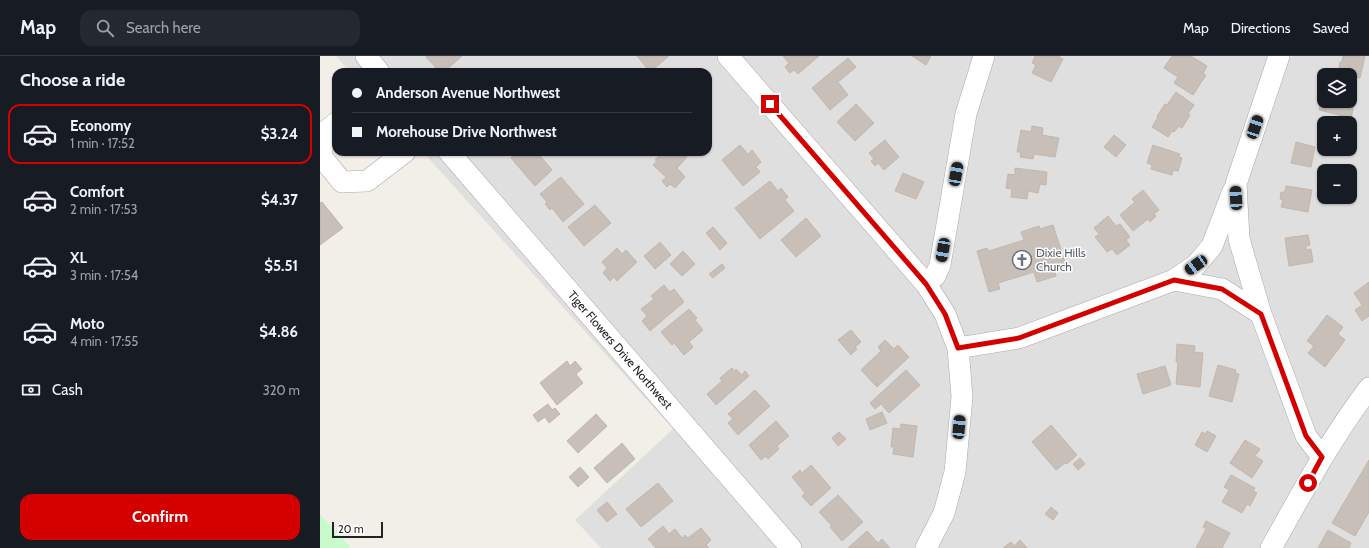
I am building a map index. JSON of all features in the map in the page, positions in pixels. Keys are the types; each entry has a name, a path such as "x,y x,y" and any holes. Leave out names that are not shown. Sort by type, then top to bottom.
{"street":[{"path":"366,56 376,68"},
{"path":"728,56 926,284 945,314 958,348 962,397 955,472 944,513 931,541 926,548"},
{"path":"926,284 935,276 940,265 966,114 984,56"},
{"path":"958,348 1019,338 1174,280 1196,265 1212,246 1236,184 1280,56"},
{"path":"332,126 325,132 321,156 342,182 367,181 400,156"},
{"name":"Tiger Flowers Drive Northwest","path":"452,156 791,548"},
{"path":"1236,184 1239,239 1261,314 1306,436 1322,457"},
{"path":"1174,280 1222,289 1261,314"},
{"path":"1271,548 1322,457 1369,388"}],"shaded area":[{"path":"336,56 1369,56 1369,548 601,548 575,520 673,429 427,156 712,156 712,68 346,68"}],"green space":[{"path":"320,514 351,548 320,548"}],"building":[{"path":"462,56 448,68 436,68 426,57"},
{"path":"637,56 669,56 655,68 647,68"},
{"path":"783,56 819,56 798,74 794,70 790,73 785,67 789,63"},
{"path":"912,56 931,56 926,65"},
{"path":"1035,56 1060,56 1059,57 1063,59 1051,82 1032,73 1036,65 1032,63"},
{"path":"1172,56 1191,56 1207,66 1203,74 1206,75 1193,95 1174,83 1178,77 1164,68"},
{"path":"1343,56 1365,56 1360,78 1357,77 1357,68 1339,68 1340,62 1342,62"},
{"path":"848,58 856,67 838,82 848,95 830,110 812,88"},
{"path":"1176,92 1194,105 1182,128 1179,126 1174,132 1172,131 1168,137 1152,127 1165,104 1167,105"},
{"path":"856,104 874,123 855,141 837,122"},
{"path":"1320,108 1353,108 1351,116 1343,116 1319,110"},
{"path":"1032,126 1043,128 1042,135 1059,138 1055,157 1034,154 1033,159 1020,157 1021,152 1017,152 1021,130 1031,132"},
{"path":"1114,135 1126,145 1116,157 1104,147"},
{"path":"885,140 899,157 884,170 878,163 875,166 871,161 874,159 869,153"},
{"path":"1296,142 1315,147 1311,167 1291,163"},
{"path":"740,145 748,154 752,150 761,162 756,167 760,172 743,186 722,160"},
{"path":"1153,145 1180,154 1179,157 1182,158 1178,171 1173,170 1172,175 1151,169 1152,165 1147,163"},
{"path":"513,156 540,156 552,170 535,186 511,158"},
{"path":"659,156 686,156 687,157 677,168 685,177 675,188 670,184 667,187 662,181 666,177 653,165 657,161 655,160"},
{"path":"1015,168 1047,172 1046,185 1040,184 1038,193 1028,191 1027,199 1011,197 1012,189 1006,188 1008,174 1015,175"},
{"path":"903,173 924,182 916,199 895,191"},
{"path":"561,177 584,204 563,222 552,208 550,210 545,204 547,202 540,194"},
{"path":"770,181 778,191 781,188 788,197 785,200 794,211 760,239 735,208"},
{"path":"1286,186 1312,190 1308,212 1281,207 1283,200 1280,199 1281,192 1285,192"},
{"path":"1143,190 1159,210 1154,214 1156,216 1150,222 1148,219 1133,231 1120,215 1135,202 1132,199"},
{"path":"322,202 343,228 320,245 320,203"},
{"path":"595,205 611,223 584,246 568,227"},
{"path":"1108,216 1116,226 1120,224 1130,237 1126,240 1130,245 1117,255 1112,249 1107,252 1095,237 1099,234 1094,228"},
{"path":"806,218 821,236 796,257 781,240"},
{"name":"Dixie Hills Church","path":"1053,225 1067,268 1055,272 1056,276 1037,282 1034,272 998,283 1000,289 989,292 977,251 987,248 989,251 1024,240 1021,232 1039,226 1040,229"},
{"path":"713,227 727,243 720,250 706,233"},
{"path":"1308,235 1310,245 1306,246 1306,250 1311,249 1313,262 1289,266 1285,238"},
{"path":"660,242 671,255 655,269 644,256"},
{"path":"617,248 622,254 626,250 637,262 617,281 614,277 610,281 603,273 607,268 602,262"},
{"path":"683,251 695,264 682,276 670,264"},
{"path":"722,264 725,268 713,278 709,274"},
{"path":"1369,282 1369,316 1362,321 1355,310 1362,305 1354,293"},
{"path":"664,285 670,292 674,289 684,302 650,331 642,321 647,316 641,309 654,299 651,296"},
{"path":"689,309 697,318 695,320 703,330 689,342 693,347 684,355 674,343 672,345 661,332"},
{"path":"1327,315 1343,327 1338,334 1345,340 1325,367 1308,353 1314,346 1307,341"},
{"path":"851,330 861,342 855,347 857,349 851,355 838,340"},
{"path":"885,340 894,349 898,345 909,357 877,387 861,370 881,351 878,347"},
{"path":"1177,344 1195,346 1194,352 1203,353 1200,387 1176,384 1178,362 1176,362"},
{"path":"567,361 570,366 575,361 582,369 576,374 583,383 557,405 540,383"},
{"path":"1218,365 1236,370 1235,373 1239,374 1232,402 1209,396"},
{"path":"1165,366 1171,385 1143,394 1137,374"},
{"path":"732,368 734,371 736,369 742,375 745,371 749,376 716,405 707,394 722,381 720,378"},
{"path":"906,370 920,385 889,413 881,404 875,409 870,403"},
{"path":"755,390 770,406 738,435 728,423 733,419 728,414"},
{"path":"548,404 552,410 555,408 560,414 549,423 545,417 538,422 533,415"},
{"path":"882,412 887,423 870,430 866,419"},
{"path":"596,414 607,426 578,453 567,441"},
{"path":"776,421 789,436 777,446 779,449 768,459 766,456 761,460 749,445"},
{"path":"901,424 917,426 913,457 893,454 894,447 891,447 893,428 900,429"},
{"path":"1051,425 1077,455 1067,464 1065,463 1056,470 1032,442"},
{"path":"1207,431 1216,436 1207,452 1195,445 1202,432 1206,434"},
{"path":"839,432 846,439 838,446 832,438"},
{"path":"1245,440 1260,449 1255,456 1263,461 1252,478 1230,463"},
{"path":"622,443 635,459 607,483 594,468"},
{"path":"1080,458 1085,464 1078,470 1073,464"},
{"path":"1369,460 1369,512 1355,536 1332,523"},
{"path":"811,465 831,488 811,506 802,496 805,493 792,477 800,470 802,473"},
{"path":"580,467 589,477 578,487 569,477"},
{"path":"1231,475 1255,488 1253,491 1257,493 1250,506 1247,504 1242,513 1222,502 1229,490 1224,487"},
{"path":"658,483 673,501 641,527 626,509"},
{"path":"838,495 863,522 842,541 830,527 832,526 819,512"},
{"path":"607,502 617,514 607,522 597,510"},
{"path":"1051,507 1058,513 1053,520 1045,514"},
{"path":"1206,521 1230,533 1222,548 1196,548 1206,529 1203,527"},
{"path":"663,526 669,534 675,529 682,538 685,535 688,538 701,528 711,540 706,545 709,548 656,548 648,539"},
{"path":"1328,530 1351,543 1349,548 1318,548"},
{"path":"867,531 878,543 882,539 890,548 848,548"},
{"path":"1020,540 1027,548 1003,548 1011,542 1014,546"}],"place":[{"name":"Dixie Hills Church","path":"1022,260"}],"route":[{"path":"770,104 926,284 945,314 958,348 1019,338 1174,280 1222,289 1261,314 1306,436 1322,457 1308,483"}]}
